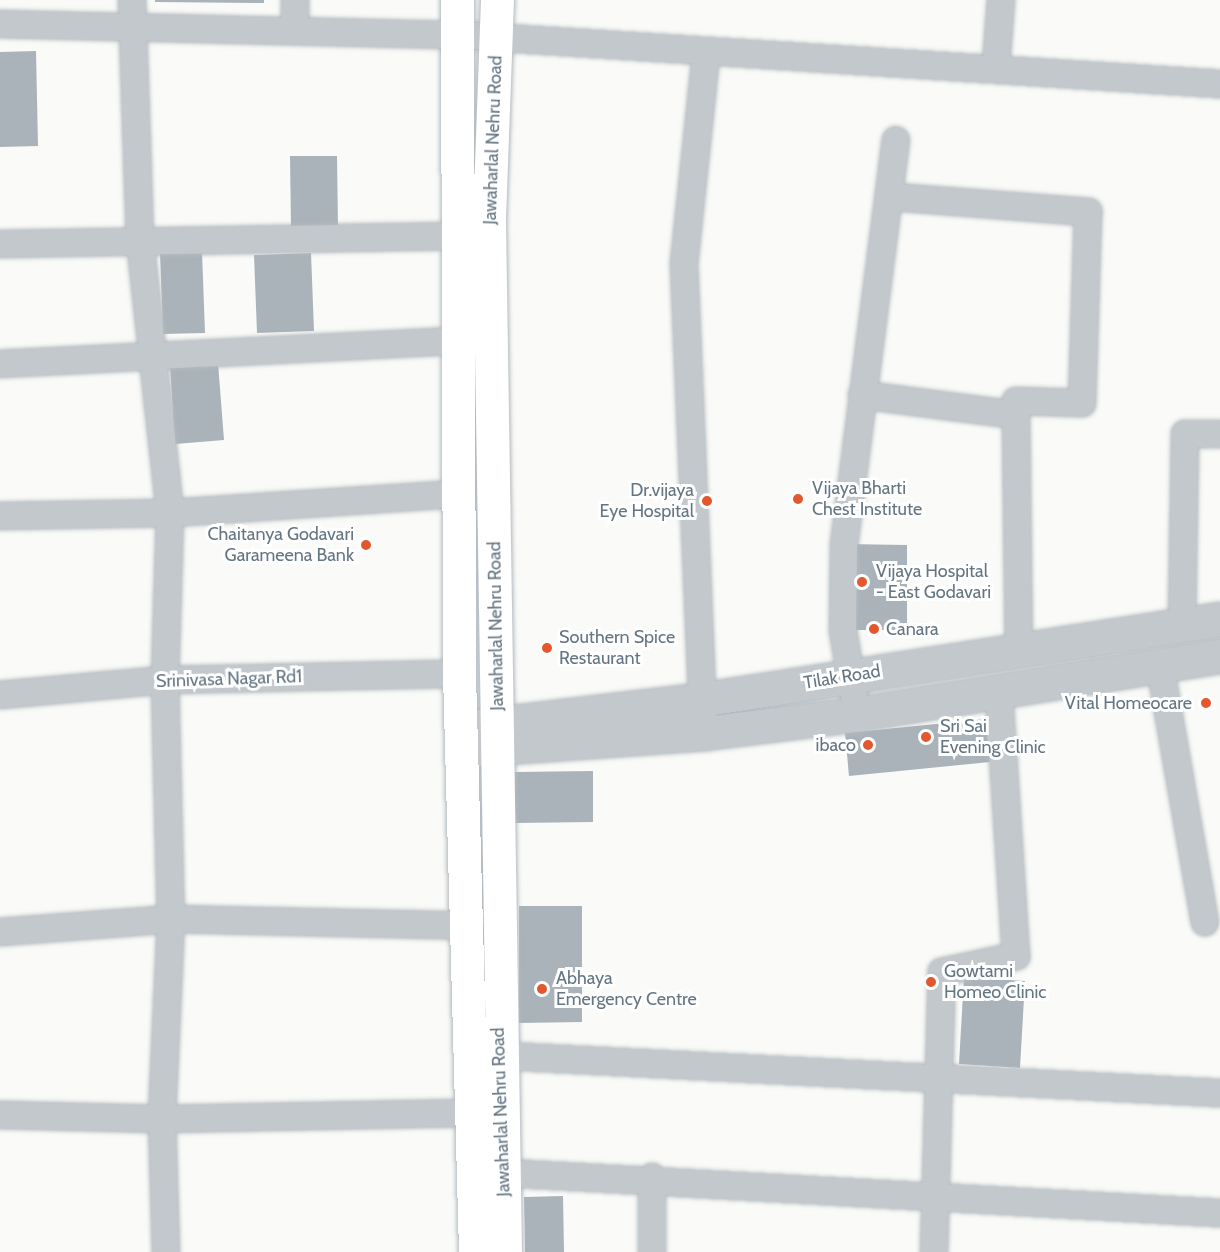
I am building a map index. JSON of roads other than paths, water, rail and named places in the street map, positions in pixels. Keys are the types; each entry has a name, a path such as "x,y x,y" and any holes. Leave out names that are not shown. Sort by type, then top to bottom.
{"main road":[{"name":"Jawaharlal Nehru Road","path":"458,0 459,674 469,926 484,1055 470,1113 488,1172 505,1252"},
{"name":"Jawaharlal Nehru Road","path":"475,1252 488,1172 484,1055 498,738 489,221 497,0"}],"street":[{"path":"295,29 296,0"},
{"path":"996,66 1001,0"},
{"path":"132,12 140,240 170,513 165,680 171,919 162,1119 166,1252"},
{"path":"0,24 132,12 295,29 457,35 706,53 996,66 1220,84"},
{"path":"705,732 699,700 684,264 706,53"},
{"path":"857,714 848,676 844,544 862,395 893,197 896,140"},
{"path":"893,197 1088,212 1082,403 1016,401 1018,647"},
{"path":"0,244 459,236"},
{"path":"0,364 458,341"},
{"path":"862,395 1016,415"},
{"path":"1182,625 1185,434 1220,434"},
{"path":"0,516 170,513 458,494"},
{"name":"Tilak Road","path":"498,738 699,700 1018,647 1220,619"},
{"name":"Tilak Road","path":"498,738 705,732 999,694 1220,656"},
{"path":"1160,665 1205,922"},
{"name":"Srinivasa Nagar Rd1","path":"0,694 165,680 459,674"},
{"path":"934,1252 942,972 1016,956 999,694"},
{"path":"463,739 498,738"},
{"path":"0,933 171,919 469,926"},
{"path":"484,1055 1220,1093"},
{"path":"0,1115 162,1119 470,1113"},
{"path":"488,1172 652,1177 934,1197 1220,1213"},
{"path":"652,1177 652,1252"}],"place":[{"name":"Vijaya Bharti Chest Institute","path":"798,499"},
{"name":"Dr.vijaya Eye Hospital","path":"707,501"},
{"name":"Chaitanya Godavari Garameena Bank","path":"366,545"},
{"name":"Vijaya Hospital - East Godavari","path":"862,582"},
{"name":"Canara","path":"874,629"},
{"name":"Southern Spice Restaurant","path":"547,648"},
{"name":"Vital Homeocare","path":"1206,703"},
{"name":"Sri Sai Evening Clinic","path":"926,737"},
{"name":"ibaco","path":"868,745"},
{"name":"Gowtami Homeo Clinic","path":"931,982"},
{"name":"Abhaya Emergency Centre","path":"542,989"}]}
